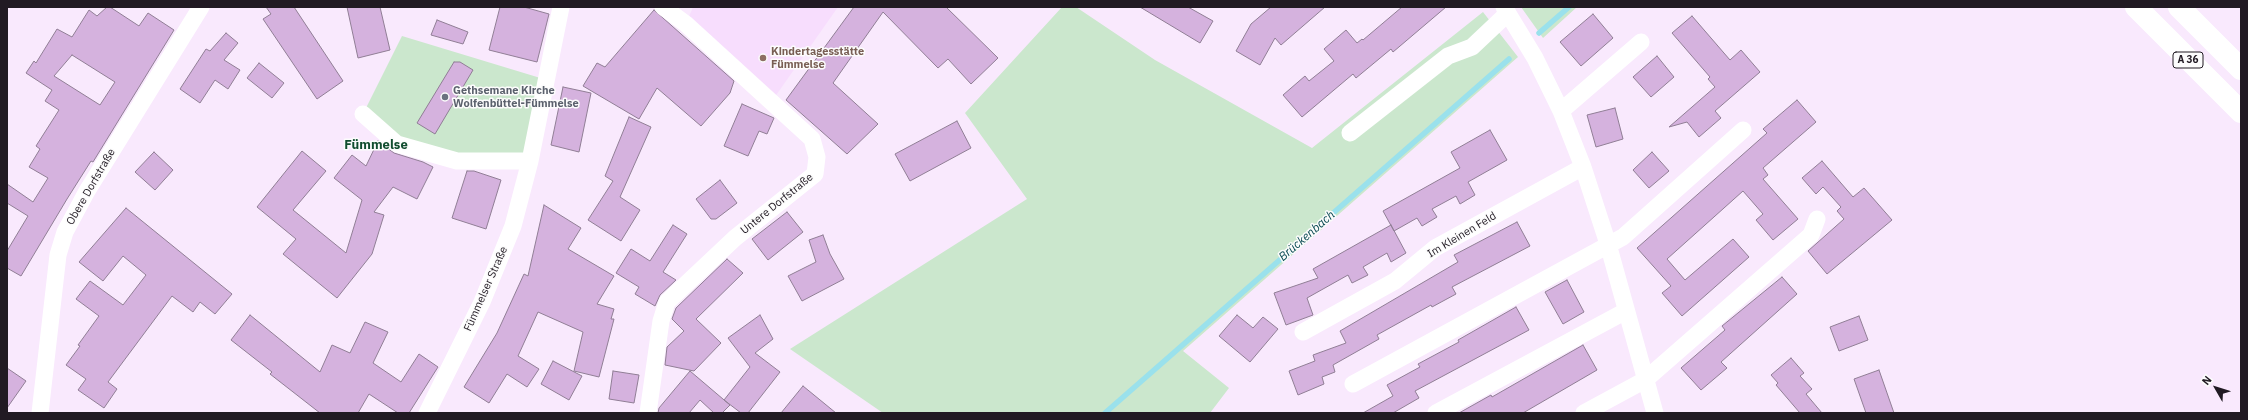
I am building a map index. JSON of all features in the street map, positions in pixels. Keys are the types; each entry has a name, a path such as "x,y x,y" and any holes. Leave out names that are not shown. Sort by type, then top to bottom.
{"highway":[{"name":"A 36","path":"2136,7 2241,112"},
{"name":"A 36","path":"2179,7 2241,69"}],"street":[{"name":"Obere Dorfstraße","path":"40,413 58,255 65,232 87,191 200,7"},
{"name":"Fümmelser Straße","path":"427,413 485,295 513,226 530,161 561,7"},
{"name":"Untere Dorfstraße","path":"648,413 661,321 667,302 735,238 815,174 817,157 812,139 686,24 663,7"},
{"path":"1350,133 1448,56 1472,47 1506,10 1535,58 1561,111 1583,167 1608,244 1655,413"},
{"path":"1561,111 1641,42"},
{"path":"363,114 397,144 458,161 530,161"},
{"path":"1353,384 1623,237 1743,130"},
{"name":"Im Kleinen Feld","path":"1303,332 1395,281 1435,248 1583,167"},
{"path":"1584,413 1645,380 1811,235 1816,219"},
{"path":"1436,413 1626,311"}],"shaded area":[{"name":"Kindertagesstätte Fümmelse","path":"693,7 838,7 772,101 686,24"}],"green space":[{"path":"1062,7 1076,7 1155,60 1312,148 1483,12 1518,57 1183,351 1229,388 1210,413 883,413 790,349 1027,199 965,113"},
{"path":"1521,7 1577,7 1543,38"},
{"path":"402,36 547,80 530,161 457,161 397,144 363,114"}],"building":[{"path":"107,7 110,7 139,26 148,13 174,30 93,162 91,161 67,199 21,276 7,268 7,251 28,216 7,203 7,184 33,202 48,178 29,167 40,149 36,146 59,110 45,101 52,90 26,73 34,61 36,63 57,29 72,37 89,10 97,16","holes":["72,55 115,82 100,105 54,76"]},
{"path":"266,7 294,7 343,81 317,99 263,19 271,14"},
{"path":"347,7 380,7 390,50 358,58"},
{"path":"500,7 524,7 549,14 537,62 489,50"},
{"path":"854,7 946,7 998,58 971,84 948,59 938,68 883,12 833,83 878,124 847,154 786,100"},
{"path":"1140,7 1188,7 1213,21 1200,43"},
{"path":"1271,7 1325,7 1281,45 1275,38 1260,65 1236,51 1251,24"},
{"path":"1402,7 1446,7 1393,52 1391,49 1356,78 1353,74 1302,117 1283,95 1305,76 1309,81 1334,61 1324,49 1346,30 1357,43 1362,39 1363,40"},
{"path":"654,10 734,81 730,93 701,126 657,88 639,119 583,86 597,63 605,67"},
{"path":"1593,14 1613,38 1581,66 1560,42"},
{"path":"1692,16 1730,60 1741,50 1760,72 1715,111 1721,118 1699,137 1687,122 1669,127 1715,87 1708,79 1710,77 1672,33"},
{"path":"437,20 468,32 463,44 431,35"},
{"path":"226,33 238,43 224,60 240,70 228,89 215,80 200,103 180,89 206,49 210,51"},
{"path":"1657,56 1674,77 1651,97 1633,77"},
{"name":"Gethsemane Kirche Wolfenbüttel-Fümmelse","path":"454,62 460,62 473,70 435,134 417,123"},
{"path":"259,63 284,83 272,98 247,78"},
{"path":"563,87 591,93 579,152 551,145"},
{"path":"1797,100 1816,122 1763,168 1768,175 1763,179 1798,219 1773,240 1756,220 1763,214 1743,191 1667,259 1685,280 1733,239 1749,257 1682,316 1662,293 1671,286 1637,248 1767,133 1763,129"},
{"path":"742,104 774,118 767,134 759,131 748,156 724,146"},
{"path":"1615,108 1623,139 1596,147 1587,115"},
{"path":"629,117 651,127 620,197 640,210 621,241 588,220 613,181 605,176"},
{"path":"957,121 971,148 910,181 895,154"},
{"path":"1490,130 1507,160 1468,182 1475,195 1460,204 1456,196 1432,209 1437,217 1422,226 1417,218 1394,231 1383,211 1460,168 1451,152"},
{"path":"378,141 394,153 423,162 433,167 417,199 393,187 374,212 384,215 372,254 337,298 283,254 296,239 257,207 302,151 326,171 293,210 346,253 362,200 334,178 352,155 366,166"},
{"path":"154,152 173,170 155,190 135,172"},
{"path":"1652,152 1669,171 1649,188 1633,170"},
{"path":"1822,161 1853,197 1864,188 1892,220 1827,274 1808,251 1844,219 1837,211 1841,207 1823,187 1816,194 1802,178"},
{"path":"467,171 474,171 501,180 486,229 452,218"},
{"path":"720,180 737,203 716,219 711,219 696,199"},
{"path":"544,205 581,228 568,249 614,276 597,304 614,309 611,319 614,319 599,377 574,371 583,332 538,312 518,356 539,369 527,387 507,374 489,403 464,387 497,333 524,274 528,276"},
{"path":"126,208 232,294 215,314 200,302 193,312 172,296 108,382 117,389 104,408 78,390 86,379 66,365 80,346 78,345 99,316 76,299 90,281 123,305 146,275 123,256 103,281 79,262"},
{"path":"787,212 803,232 768,260 752,239"},
{"path":"1517,222 1530,246 1452,287 1456,294 1432,307 1431,305 1377,335 1379,339 1333,365 1335,372 1322,377 1324,384 1298,395 1289,371 1315,361 1313,355 1346,343 1340,331 1458,262 1454,255"},
{"path":"673,225 687,234 663,272 676,280 660,295 655,306 635,294 639,287 616,273 631,249 650,261"},
{"path":"1391,225 1406,253 1391,262 1387,253 1363,267 1368,275 1352,283 1348,275 1307,298 1313,315 1286,325 1274,293 1318,278 1313,269"},
{"path":"823,235 830,254 844,279 802,301 788,276 816,262 809,240"},
{"path":"727,259 743,273 696,319 721,343 694,371 665,365 667,347 684,331 672,319 676,308"},
{"path":"1782,277 1797,294 1721,362 1727,368 1701,390 1681,368 1725,330 1722,326"},
{"path":"1567,280 1584,312 1563,324 1545,292"},
{"path":"1516,307 1529,330 1415,391 1419,398 1393,413 1363,413 1393,396 1387,385 1420,367 1418,364 1459,342 1458,340"},
{"path":"250,315 320,372 332,345 350,353 365,322 388,332 373,363 401,382 419,354 438,367 409,413 398,413 369,394 358,413 320,413 270,374 272,372 231,340"},
{"path":"760,315 773,339 755,353 780,372 748,413 741,413 724,400 750,367 728,338"},
{"path":"1237,315 1253,328 1263,317 1278,329 1250,362 1219,336"},
{"path":"1859,316 1868,340 1839,351 1830,327"},
{"path":"1583,345 1597,370 1523,413 1459,413 1491,395 1492,397"},
{"path":"1791,358 1804,373 1800,376 1812,389 1806,394 1822,413 1800,413 1776,385 1778,383 1771,375"},
{"path":"553,361 582,376 569,400 541,384"},
{"path":"7,368 26,381 7,408"},
{"path":"1879,370 1894,413 1866,413 1854,379"},
{"path":"613,371 639,375 634,403 609,399"},
{"path":"690,371 730,405 722,413 714,413 700,400 689,413 658,413 659,408"},
{"path":"803,386 836,413 781,413"}],"waterway":[{"name":"Brückenbach","path":"1539,33 1569,7"},
{"name":"Brückenbach","path":"1105,413 1509,59"}],"place":[{"name":"Kindertagesstätte Fümmelse","path":"763,58"},
{"name":"Gethsemane Kirche Wolfenbüttel-Fümmelse","path":"445,97"}],"district":[{"name":"Fümmelse","path":"376,145"}]}
